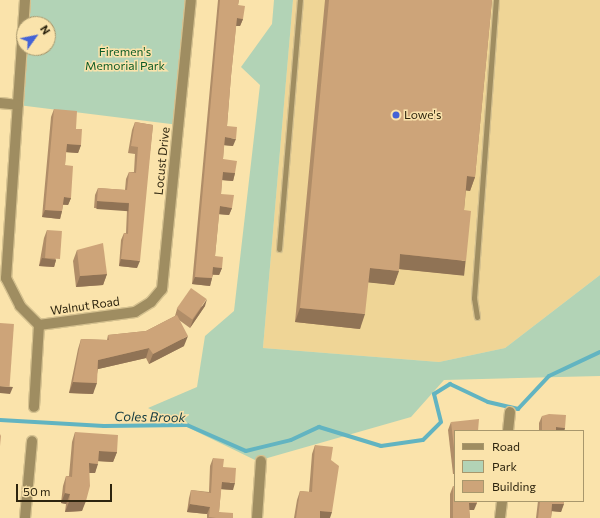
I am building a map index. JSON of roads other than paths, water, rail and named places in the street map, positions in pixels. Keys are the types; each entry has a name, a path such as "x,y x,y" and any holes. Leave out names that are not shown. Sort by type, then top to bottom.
{"street":[{"path":"25,0 6,278 20,306 39,325 34,407"},
{"name":"Locust Drive","path":"135,312 151,302 163,285 191,0"},
{"path":"0,104 18,105"},
{"name":"Walnut Road","path":"39,325 135,312"},
{"path":"508,430 510,412"},
{"path":"26,518 32,441"},
{"path":"257,518 262,461"},
{"path":"500,518 502,502"}],"lane":[{"path":"279,249 300,0"},
{"path":"478,317 474,298 496,0"}],"waterway":[{"name":"Coles Brook","path":"0,420 104,426 187,425 246,451 291,440 319,427 381,446 423,440 441,422 434,394 450,384 488,402 518,409 549,376 600,352"}],"place":[{"name":"Lowe's","path":"396,115"}],"park label":[{"name":"Firemen's Memorial Park","path":"125,59"}]}
